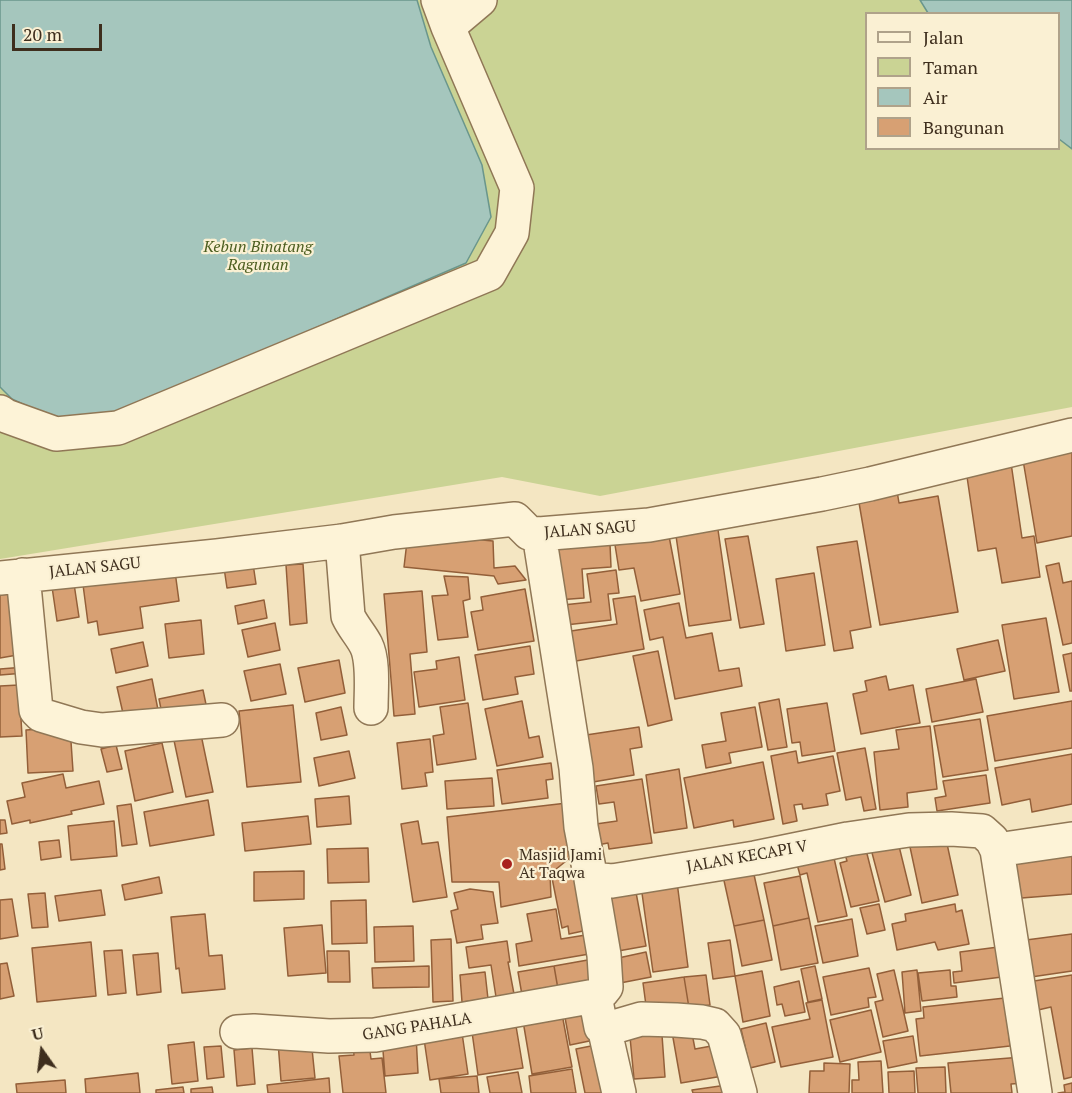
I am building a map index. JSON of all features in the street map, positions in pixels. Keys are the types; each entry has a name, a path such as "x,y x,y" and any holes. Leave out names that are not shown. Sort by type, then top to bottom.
{"street":[{"path":"0,412 56,434 118,428 489,274 512,233 518,189 443,14 480,0"},
{"name":"JALAN SAGU","path":"11,577 217,556 342,541 394,532 515,519 530,533 539,534 650,525 870,484 1072,435"},
{"path":"539,534 576,768 581,827 604,956 606,987 603,992 595,996 619,1093"},
{"path":"342,541 348,616 366,644 370,661 371,708"},
{"path":"11,577 36,710 41,714 81,727 102,730 222,720"},
{"name":"JALAN KECAPI V","path":"591,879 612,881 909,830 982,831 992,840 997,850"},
{"path":"1035,1093 997,850 1072,839"},
{"name":"GANG PAHALA","path":"237,1032 338,1036 375,1035 595,996"},
{"path":"604,1028 641,1019 702,1022 715,1025 724,1035 740,1093"}],"green space":[{"name":"Kebun Binatang Ragunan","path":"0,0 1072,0 1072,407 600,496 502,477 0,559"}],"water":[{"path":"0,0 417,0 431,47 482,165 491,217 466,263 123,411 59,421 12,399 0,387"},
{"path":"920,0 1072,0 1072,149 1060,140 1060,12 927,12"}],"building":[{"path":"1072,444 1072,536 1037,543 1023,460"},
{"path":"1011,463 1022,538 1034,536 1040,577 1002,583 996,548 978,551 966,470"},
{"path":"896,485 899,503 938,496 958,612 880,625 857,491"},
{"path":"716,516 731,620 689,626 674,522"},
{"path":"408,533 493,541 494,568 515,566 526,580 498,584 494,576 404,567"},
{"path":"669,536 680,594 641,601 634,568 619,570 615,545"},
{"path":"748,536 764,624 740,628 725,539"},
{"path":"553,539 610,544 611,567 582,569 584,598 557,600"},
{"path":"857,541 871,627 850,631 853,648 834,651 817,547"},
{"path":"252,557 256,584 227,588 223,561"},
{"path":"1059,563 1063,583 1072,581 1072,643 1063,645 1046,566"},
{"path":"174,564 179,601 140,607 143,628 99,635 97,621 88,623 82,577"},
{"path":"303,564 307,623 290,625 286,565"},
{"path":"616,570 619,593 608,594 611,620 565,625 563,605 591,602 587,574"},
{"path":"814,573 825,645 786,651 776,579"},
{"path":"444,576 468,577 470,599 463,601 468,637 438,640 432,596 448,595"},
{"path":"73,577 79,617 57,621 51,580"},
{"path":"14,589 23,654 0,658 0,591"},
{"path":"525,589 534,641 478,650 471,612 483,610 481,597"},
{"path":"422,591 427,652 410,654 415,714 394,716 384,594"},
{"path":"635,596 644,649 576,661 571,631 617,624 613,599"},
{"path":"264,600 267,618 238,624 235,606"},
{"path":"679,603 686,638 712,633 719,671 739,668 742,686 675,699 663,637 650,640 644,610"},
{"path":"1046,618 1059,692 1014,699 1002,625"},
{"path":"201,620 204,654 169,658 165,624"},
{"path":"275,623 280,650 248,657 242,630"},
{"path":"998,640 1005,671 964,680 957,649"},
{"path":"143,642 148,666 116,673 111,649"},
{"path":"530,646 534,674 515,677 518,694 483,700 475,655"},
{"path":"658,651 672,720 648,726 633,656"},
{"path":"1072,653 1072,691 1070,691 1063,655"},
{"path":"459,657 465,700 419,707 414,672 437,669 436,661"},
{"path":"339,660 345,693 305,702 298,668"},
{"path":"280,664 286,694 251,701 244,671"},
{"path":"25,667 25,673 0,675 0,669"},
{"path":"886,676 889,690 913,685 920,723 861,734 853,694 867,691 865,681"},
{"path":"152,679 159,715 125,722 117,687"},
{"path":"976,679 983,712 932,722 926,689"},
{"path":"19,685 22,736 0,737 0,686"},
{"path":"203,690 208,714 164,724 159,699"},
{"path":"779,699 787,747 768,750 759,703"},
{"path":"522,701 529,738 539,736 543,757 497,766 485,709"},
{"path":"1072,701 1072,748 995,761 987,716"},
{"path":"468,703 476,759 437,765 433,736 444,734 440,707"},
{"path":"827,703 835,751 802,756 800,742 792,743 787,709"},
{"path":"293,705 301,782 247,787 239,711"},
{"path":"341,707 347,735 321,740 316,713"},
{"path":"755,707 762,747 729,753 731,763 706,768 702,745 726,741 721,713"},
{"path":"980,719 988,770 943,777 934,726"},
{"path":"199,725 213,792 186,797 172,731"},
{"path":"930,726 937,789 907,793 908,807 880,810 874,752 899,749 896,730"},
{"path":"70,727 73,771 28,773 26,730"},
{"path":"639,727 642,747 630,749 634,775 593,782 586,735"},
{"path":"430,739 433,772 425,773 427,786 402,789 397,743"},
{"path":"162,743 173,792 135,801 125,751"},
{"path":"116,745 122,769 107,772 101,749"},
{"path":"865,748 876,809 864,811 861,797 846,800 837,753"},
{"path":"349,751 355,778 319,786 314,758"},
{"path":"796,751 798,763 833,756 840,791 826,794 828,805 803,809 802,804 794,805 797,821 783,824 771,756"},
{"path":"1072,754 1072,804 1032,812 1030,799 1002,805 995,768"},
{"path":"763,762 774,819 734,827 733,820 694,828 684,778"},
{"path":"551,763 553,779 546,780 548,798 502,804 497,770"},
{"path":"679,769 687,828 654,833 646,775"},
{"path":"63,774 66,788 99,781 104,804 71,811 72,814 30,823 30,820 12,824 7,801 25,797 22,783"},
{"path":"986,775 990,803 937,811 935,798 946,796 943,781"},
{"path":"492,778 494,806 447,809 445,781"},
{"path":"642,779 652,843 609,849 608,843 592,846 589,825 617,821 614,802 599,804 596,786"},
{"path":"349,796 351,824 317,827 315,799"},
{"path":"208,800 214,835 150,846 144,812"},
{"name":"Masjid Jami At Taqwa","path":"567,803 576,853 550,874 551,897 501,907 499,882 452,882 447,817"},
{"path":"131,804 137,844 122,846 117,806"},
{"path":"308,816 311,844 245,851 242,823"},
{"path":"0,820 5,820 7,833 0,834"},
{"path":"114,821 117,856 71,860 68,826"},
{"path":"418,821 422,844 438,842 447,897 413,902 401,824"},
{"path":"946,839 958,895 922,903 910,847"},
{"path":"59,840 61,857 41,860 39,842"},
{"path":"898,842 911,895 885,902 871,849"},
{"path":"0,844 2,844 5,869 0,870"},
{"path":"865,846 879,901 851,907 840,863 847,861 844,851"},
{"path":"368,848 369,882 328,883 327,849"},
{"path":"832,849 847,916 818,922 807,873 800,875 795,857"},
{"path":"1072,850 1072,894 1009,899 1007,855"},
{"path":"753,870 764,920 734,926 723,876"},
{"path":"304,871 304,899 254,901 254,872"},
{"path":"574,874 597,928 569,934 568,926 562,928 552,878"},
{"path":"800,876 809,918 773,926 764,883"},
{"path":"159,877 162,893 125,900 122,885"},
{"path":"677,882 688,967 653,972 641,886"},
{"path":"635,887 646,946 618,951 607,893"},
{"path":"470,889 493,892 498,923 481,925 483,939 457,943 451,911 458,909 454,893"},
{"path":"101,890 105,915 59,921 55,896"},
{"path":"45,893 48,927 32,928 28,894"},
{"path":"12,899 18,936 0,939 0,900"},
{"path":"366,900 367,943 332,944 331,901"},
{"path":"879,904 885,930 867,934 860,908"},
{"path":"955,904 956,912 962,910 969,944 938,950 935,942 897,950 892,924 906,921 905,914"},
{"path":"556,909 561,939 598,933 601,952 519,966 516,944 532,941 527,914"},
{"path":"205,914 209,956 222,955 225,989 182,993 179,968 176,969 171,917"},
{"path":"809,918 818,963 781,970 773,926"},
{"path":"852,919 858,956 823,963 815,926"},
{"path":"764,920 772,960 742,966 734,926"},
{"path":"322,925 326,973 288,976 284,928"},
{"path":"413,926 414,961 375,962 374,927"},
{"path":"1072,934 1072,971 1031,977 1026,940"},
{"path":"451,939 453,1001 433,1002 431,940"},
{"path":"730,940 735,976 713,979 708,943"},
{"path":"507,941 514,994 496,997 491,965 469,968 466,947"},
{"path":"91,942 96,996 37,1002 32,948"},
{"path":"1006,946 1010,976 954,983 953,972 962,971 960,952"},
{"path":"122,950 126,993 108,995 104,951"},
{"path":"327,951 349,951 350,982 328,982"},
{"path":"646,952 651,977 615,984 609,960"},
{"path":"158,953 161,992 137,995 133,955"},
{"path":"599,958 603,981 558,989 554,966"},
{"path":"7,963 14,996 0,999 0,964"},
{"path":"429,966 429,987 373,988 372,968"},
{"path":"554,966 558,989 522,995 518,972"},
{"path":"815,966 822,999 808,1002 801,969"},
{"path":"869,968 876,997 868,998 869,1007 831,1015 823,977"},
{"path":"894,970 908,1031 883,1037 875,1002 883,1000 877,974"},
{"path":"917,970 921,1011 905,1013 902,972"},
{"path":"950,970 951,986 956,986 957,997 922,1001 918,973"},
{"path":"762,971 770,1016 743,1022 735,976"},
{"path":"485,972 488,999 462,1002 460,975"},
{"path":"706,975 710,1005 689,1008 684,977"},
{"path":"1072,975 1072,1077 1064,1079 1051,1007 1038,1010 1034,981"},
{"path":"684,977 689,1008 647,1013 643,983"},
{"path":"799,981 805,1012 785,1016 782,1004 777,1005 774,987"},
{"path":"1005,998 1010,1046 920,1056 916,1019 924,1018 923,1007"},
{"path":"822,1000 833,1057 781,1067 772,1027 810,1019 806,1003"},
{"path":"592,1007 599,1039 570,1045 564,1012"},
{"path":"871,1010 881,1052 840,1062 830,1020"},
{"path":"562,1014 572,1067 532,1074 523,1021"},
{"path":"766,1023 775,1062 750,1068 741,1029"},
{"path":"516,1026 523,1068 478,1075 472,1032"},
{"path":"691,1028 695,1049 717,1045 723,1076 681,1083 672,1032"},
{"path":"462,1033 468,1074 430,1080 424,1039"},
{"path":"416,1035 418,1073 385,1076 382,1038"},
{"path":"662,1035 665,1077 634,1079 630,1037"},
{"path":"913,1036 917,1062 888,1068 883,1041"},
{"path":"311,1039 315,1078 281,1081 278,1042"},
{"path":"194,1042 198,1081 172,1084 168,1045"},
{"path":"606,1043 617,1093 585,1093 576,1049"},
{"path":"369,1044 371,1059 382,1058 386,1093 343,1093 339,1056 354,1055 353,1045"},
{"path":"221,1046 224,1077 207,1079 204,1047"},
{"path":"252,1048 255,1084 237,1086 234,1050"},
{"path":"1022,1057 1024,1083 1011,1084 1012,1093 951,1093 948,1063"},
{"path":"881,1061 883,1093 852,1093 852,1080 859,1080 858,1062"},
{"path":"824,1063 850,1064 849,1093 809,1093 810,1071 824,1071"},
{"path":"945,1067 946,1093 918,1093 916,1068"},
{"path":"572,1069 576,1093 531,1093 529,1076"},
{"path":"914,1071 915,1093 889,1093 888,1072"},
{"path":"518,1072 522,1093 490,1093 487,1077"},
{"path":"138,1073 140,1093 86,1093 85,1079"},
{"path":"477,1076 479,1093 441,1093 439,1079"},
{"path":"329,1078 330,1093 268,1093 267,1085"},
{"path":"65,1080 66,1093 17,1093 16,1084"},
{"path":"1072,1083 1072,1093 1058,1093 1065,1092 1064,1085"},
{"path":"727,1085 728,1093 693,1093 692,1090"},
{"path":"183,1087 184,1093 156,1093 156,1090"},
{"path":"212,1087 213,1093 191,1093 191,1089"}],"place":[{"name":"Masjid Jami At Taqwa","path":"507,864"}]}
